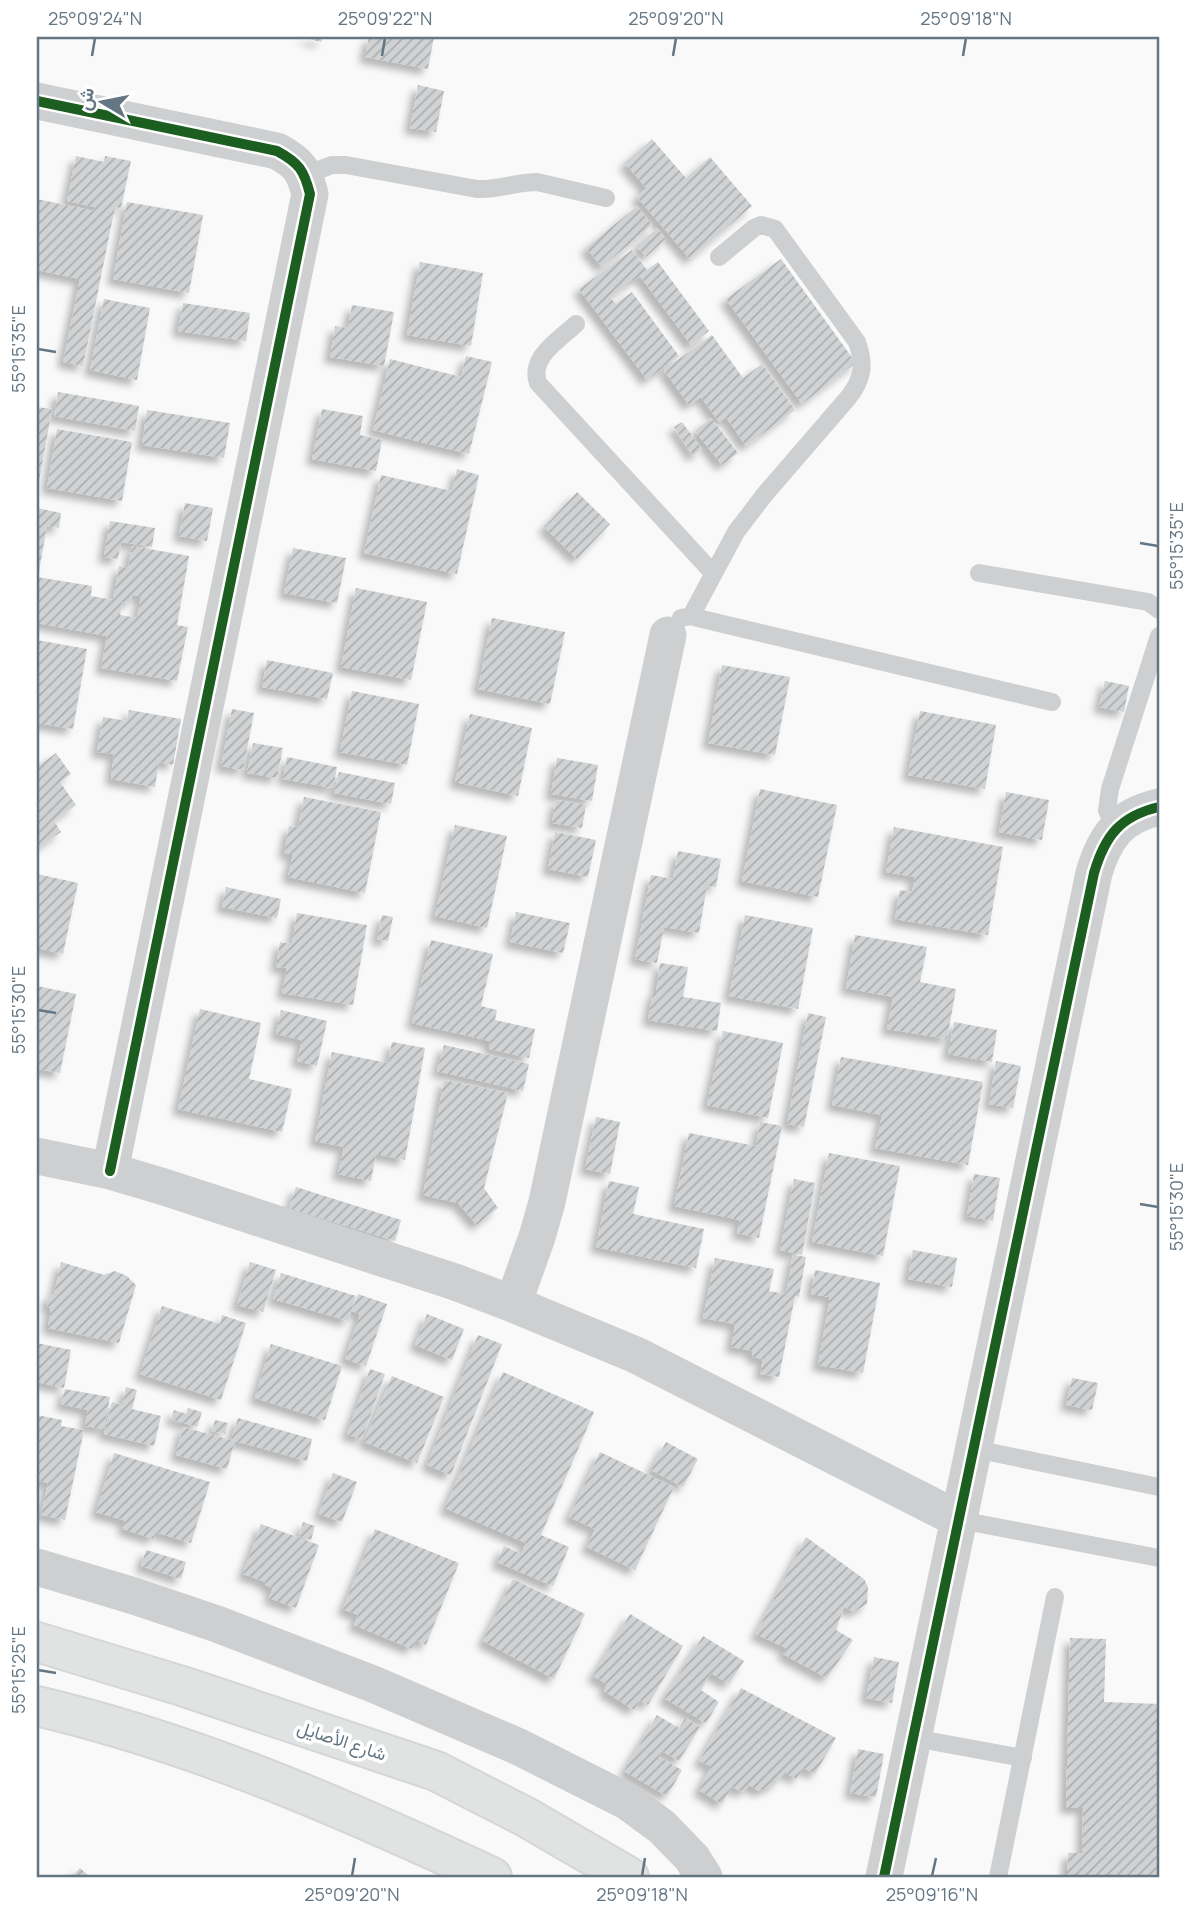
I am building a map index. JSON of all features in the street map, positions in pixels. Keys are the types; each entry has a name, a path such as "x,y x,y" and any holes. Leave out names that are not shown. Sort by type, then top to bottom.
{"main road":[{"name":"شارع الأصايل","path":"37,1642 182,1686 436,1771 526,1817 629,1877"},
{"path":"37,1706 177,1745 287,1785 492,1877"}],"street":[{"path":"37,102 277,151 294,160 305,175 310,194 110,1171"},
{"path":"513,1304 547,1202 679,625"},
{"path":"884,1877 1094,873 1101,849 1115,829 1135,814 1159,807"},
{"path":"37,1156 161,1185 513,1304 636,1354 960,1520"},
{"path":"37,1567 217,1624 373,1684 519,1747 628,1802 662,1827 692,1858 704,1877"}],"lane":[{"path":"305,175 332,165 346,164 477,189 491,190 537,182 606,198"},
{"path":"719,257 754,228 761,225 775,229 857,342 862,356 862,372 857,386 848,398 736,531 713,573 679,625 1052,702"},
{"path":"576,324 540,358 536,375 538,383 713,573"},
{"path":"979,572 1148,602 1159,610"},
{"path":"1115,829 1107,810 1110,789 1159,636"},
{"path":"975,1448 1159,1487"},
{"path":"960,1520 1159,1558"},
{"path":"998,1877 1055,1597"},
{"path":"914,1738 1023,1758"}],"building":[{"path":"301,37 323,37 321,42"},
{"path":"369,37 434,37 428,69 365,57"},
{"path":"418,85 444,91 436,132 410,128"},
{"path":"652,139 686,178 710,157 752,206 690,259 637,197 646,188 625,163"},
{"path":"76,156 104,162 105,156 131,161 121,208 115,207 83,366 63,362 80,279 37,270 37,199 94,211 95,207 67,201"},
{"path":"127,202 203,215 189,293 113,279"},
{"path":"637,206 652,225 602,267 586,248"},
{"path":"657,228 666,239 646,257 637,246"},
{"path":"632,250 647,270 658,262 709,331 691,345 640,276 610,297 616,304 632,292 679,356 647,380 579,289"},
{"path":"781,259 856,363 802,404 726,299"},
{"path":"420,262 483,273 471,346 407,335"},
{"path":"104,299 150,308 137,380 90,370"},
{"path":"183,303 250,313 246,341 178,331"},
{"path":"352,305 394,312 384,366 330,357 335,326 348,328"},
{"path":"712,335 743,378 762,364 795,410 746,446 726,417 719,422 701,397 689,405 664,370"},
{"path":"466,356 492,362 469,454 373,430 390,359 461,377"},
{"path":"58,392 139,406 135,431 54,416"},
{"path":"37,407 52,409 38,487 37,487"},
{"path":"322,409 363,416 360,435 382,440 376,471 312,459"},
{"path":"147,410 230,423 224,458 142,445"},
{"path":"711,418 738,453 722,465 695,431"},
{"path":"682,422 702,449 693,456 674,427"},
{"path":"57,429 132,442 122,501 47,488"},
{"path":"457,469 479,475 457,574 364,553 381,475 452,491"},
{"path":"577,492 610,524 577,559 544,527"},
{"path":"185,503 213,508 207,541 179,536"},
{"path":"37,508 61,513 59,528 47,526 39,571 37,570"},
{"path":"110,521 155,528 152,547 121,542 118,559 104,557"},
{"path":"132,546 189,556 177,625 188,627 177,681 101,668 107,636 37,623 37,577 92,586 91,596 113,600 119,566 128,568","holes":["132,595 141,596 137,618 120,615 122,602 131,603"]},
{"path":"293,548 346,558 337,603 284,593"},
{"path":"356,588 427,602 411,680 341,667"},
{"path":"492,618 565,632 550,704 478,689"},
{"path":"37,640 87,649 73,729 37,723"},
{"path":"267,660 333,673 327,699 262,687"},
{"path":"722,665 790,677 775,755 708,743"},
{"path":"1105,681 1129,686 1124,712 1099,707"},
{"path":"352,691 419,704 407,765 340,752"},
{"path":"232,709 254,713 243,770 221,766"},
{"path":"129,710 181,719 173,765 159,762 155,787 111,779 114,754 97,752 103,717 127,721"},
{"path":"920,711 996,725 985,789 908,775"},
{"path":"470,714 532,728 518,796 455,782"},
{"path":"253,743 283,748 277,778 247,773"},
{"path":"56,753 71,774 60,782 76,805 54,821 61,832 37,849 37,767"},
{"path":"287,757 337,767 333,788 283,779"},
{"path":"557,758 598,765 592,801 551,794"},
{"path":"339,772 395,783 391,804 334,793"},
{"path":"760,789 837,805 818,897 742,881"},
{"path":"1006,792 1049,800 1042,840 999,832"},
{"path":"304,797 381,812 365,893 288,877 293,854 284,853 289,826 298,827"},
{"path":"556,800 586,805 582,828 552,823"},
{"path":"455,825 507,836 487,928 435,916"},
{"path":"894,827 1003,847 988,935 895,919 900,890 912,892 915,877 886,872"},
{"path":"555,832 596,840 588,877 548,869"},
{"path":"678,851 721,859 716,887 707,886 699,933 664,927 657,963 635,959 651,875 673,879"},
{"path":"37,874 78,883 63,954 37,948"},
{"path":"226,887 281,899 277,918 222,907"},
{"path":"516,912 570,923 563,953 510,942"},
{"path":"297,913 367,925 353,1005 282,993 287,968 276,967 280,942 292,944"},
{"path":"382,915 393,917 388,941 377,939"},
{"path":"745,915 813,928 798,1009 729,996"},
{"path":"855,935 927,947 920,982 956,989 947,1039 887,1029 893,997 846,988"},
{"path":"431,940 493,954 481,1006 497,1010 495,1020 535,1029 529,1058 489,1049 490,1041 412,1023"},
{"path":"660,963 688,967 683,997 721,1003 717,1031 648,1020 653,993 656,993"},
{"path":"37,986 76,994 60,1073 37,1069"},
{"path":"200,1009 261,1023 249,1079 292,1089 282,1132 178,1109"},
{"path":"281,1010 327,1021 317,1066 297,1061 302,1040 276,1034"},
{"path":"808,1013 826,1017 804,1127 787,1124"},
{"path":"954,1022 997,1030 992,1062 948,1054"},
{"path":"723,1031 783,1043 768,1118 707,1105"},
{"path":"392,1042 425,1048 405,1160 376,1154 371,1181 338,1174 344,1147 315,1141 332,1052 388,1063"},
{"path":"444,1045 529,1064 523,1091 437,1071"},
{"path":"841,1057 983,1082 968,1165 875,1148 882,1115 832,1105"},
{"path":"996,1061 1021,1066 1013,1108 989,1104"},
{"path":"444,1080 508,1093 484,1188 498,1208 477,1225 458,1203 423,1195"},
{"path":"596,1117 620,1122 610,1174 585,1169"},
{"path":"760,1122 782,1126 759,1238 737,1233 740,1220 674,1206 689,1133 756,1146"},
{"path":"829,1153 900,1166 883,1256 812,1242"},
{"path":"974,1174 1000,1178 993,1221 967,1216"},
{"path":"794,1179 815,1183 802,1255 780,1250"},
{"path":"609,1181 639,1187 633,1214 704,1229 696,1268 596,1247"},
{"path":"296,1187 401,1220 395,1241 289,1208"},
{"path":"913,1250 957,1258 952,1287 908,1279"},
{"path":"793,1255 806,1257 799,1297 795,1296 779,1377 760,1374 763,1359 752,1357 753,1351 731,1347 735,1324 703,1318 715,1258 774,1269 769,1291 786,1294"},
{"path":"61,1262 104,1275 115,1271 127,1276 136,1285 119,1343 48,1328 51,1308 48,1307 47,1301 49,1296 54,1294"},
{"path":"250,1262 276,1270 263,1312 237,1305"},
{"path":"815,1270 880,1283 863,1373 818,1365 830,1297 811,1294"},
{"path":"281,1273 356,1296 348,1321 273,1299"},
{"path":"358,1294 387,1304 366,1366 345,1359 360,1314 352,1311"},
{"path":"162,1306 220,1324 222,1315 246,1323 221,1400 140,1374"},
{"path":"427,1314 464,1329 452,1360 415,1345"},
{"path":"478,1335 502,1344 451,1475 427,1465"},
{"path":"37,1343 71,1350 64,1388 37,1382"},
{"path":"271,1344 342,1366 325,1420 255,1398"},
{"path":"370,1369 385,1374 362,1439 347,1434"},
{"path":"503,1372 594,1412 541,1535 569,1547 553,1586 497,1562 504,1546 521,1554 526,1543 445,1508"},
{"path":"392,1376 444,1397 417,1463 364,1442"},
{"path":"1072,1378 1098,1383 1092,1410 1066,1405"},
{"path":"126,1387 137,1390 132,1409 161,1416 154,1446 104,1434 112,1402 122,1405"},
{"path":"65,1389 110,1397 104,1429 85,1426 88,1410 61,1404"},
{"path":"188,1408 202,1412 197,1427 171,1419 174,1410 186,1414"},
{"path":"37,1415 62,1420 61,1426 84,1430 65,1520 41,1515 48,1483 37,1480"},
{"path":"238,1418 312,1439 307,1461 235,1441 227,1469 176,1455 183,1427 231,1440"},
{"path":"215,1420 228,1423 225,1434 212,1431"},
{"path":"666,1442 698,1459 683,1487 651,1470"},
{"path":"600,1452 674,1487 635,1570 587,1547 595,1529 569,1517"},
{"path":"114,1453 210,1482 191,1543 155,1532 154,1539 123,1529 126,1521 96,1512"},
{"path":"333,1473 357,1482 342,1522 319,1514"},
{"path":"303,1522 315,1526 311,1540 299,1536"},
{"path":"261,1524 319,1545 296,1608 269,1598 273,1588 265,1585 266,1582 243,1574"},
{"path":"375,1529 459,1563 426,1645 416,1640 412,1649 354,1625 358,1615 343,1609"},
{"path":"806,1537 864,1579 868,1587 867,1604 854,1612 844,1607 836,1630 853,1640 827,1678 783,1654 786,1648 756,1634"},
{"path":"146,1550 186,1562 181,1579 141,1566"},
{"path":"513,1579 585,1614 554,1679 483,1641"},
{"path":"630,1614 683,1646 648,1705 640,1700 634,1710 604,1691 607,1684 593,1676"},
{"path":"703,1636 744,1661 729,1684 711,1673 701,1690 719,1702 706,1723 664,1698"},
{"path":"1070,1638 1106,1639 1104,1702 1159,1704 1159,1877 1067,1877 1068,1853 1082,1853 1083,1808 1066,1808"},
{"path":"874,1657 899,1662 892,1703 866,1698"},
{"path":"741,1688 836,1738 815,1774 804,1768 796,1779 785,1772 774,1785 759,1791 749,1785 743,1792 732,1787 722,1804 699,1790 711,1766 699,1761"},
{"path":"657,1715 679,1728 685,1718 700,1727 679,1761 662,1751 659,1757 682,1770 667,1796 624,1771"},
{"path":"858,1749 884,1754 876,1797 850,1793"},
{"path":"80,1868 90,1877 71,1877"}],"cycle path":[{"path":"37,101 277,151 300,168 310,194 110,1171"},
{"path":"884,1877 1094,873 1103,848 1116,830 1134,816 1159,807"}]}
